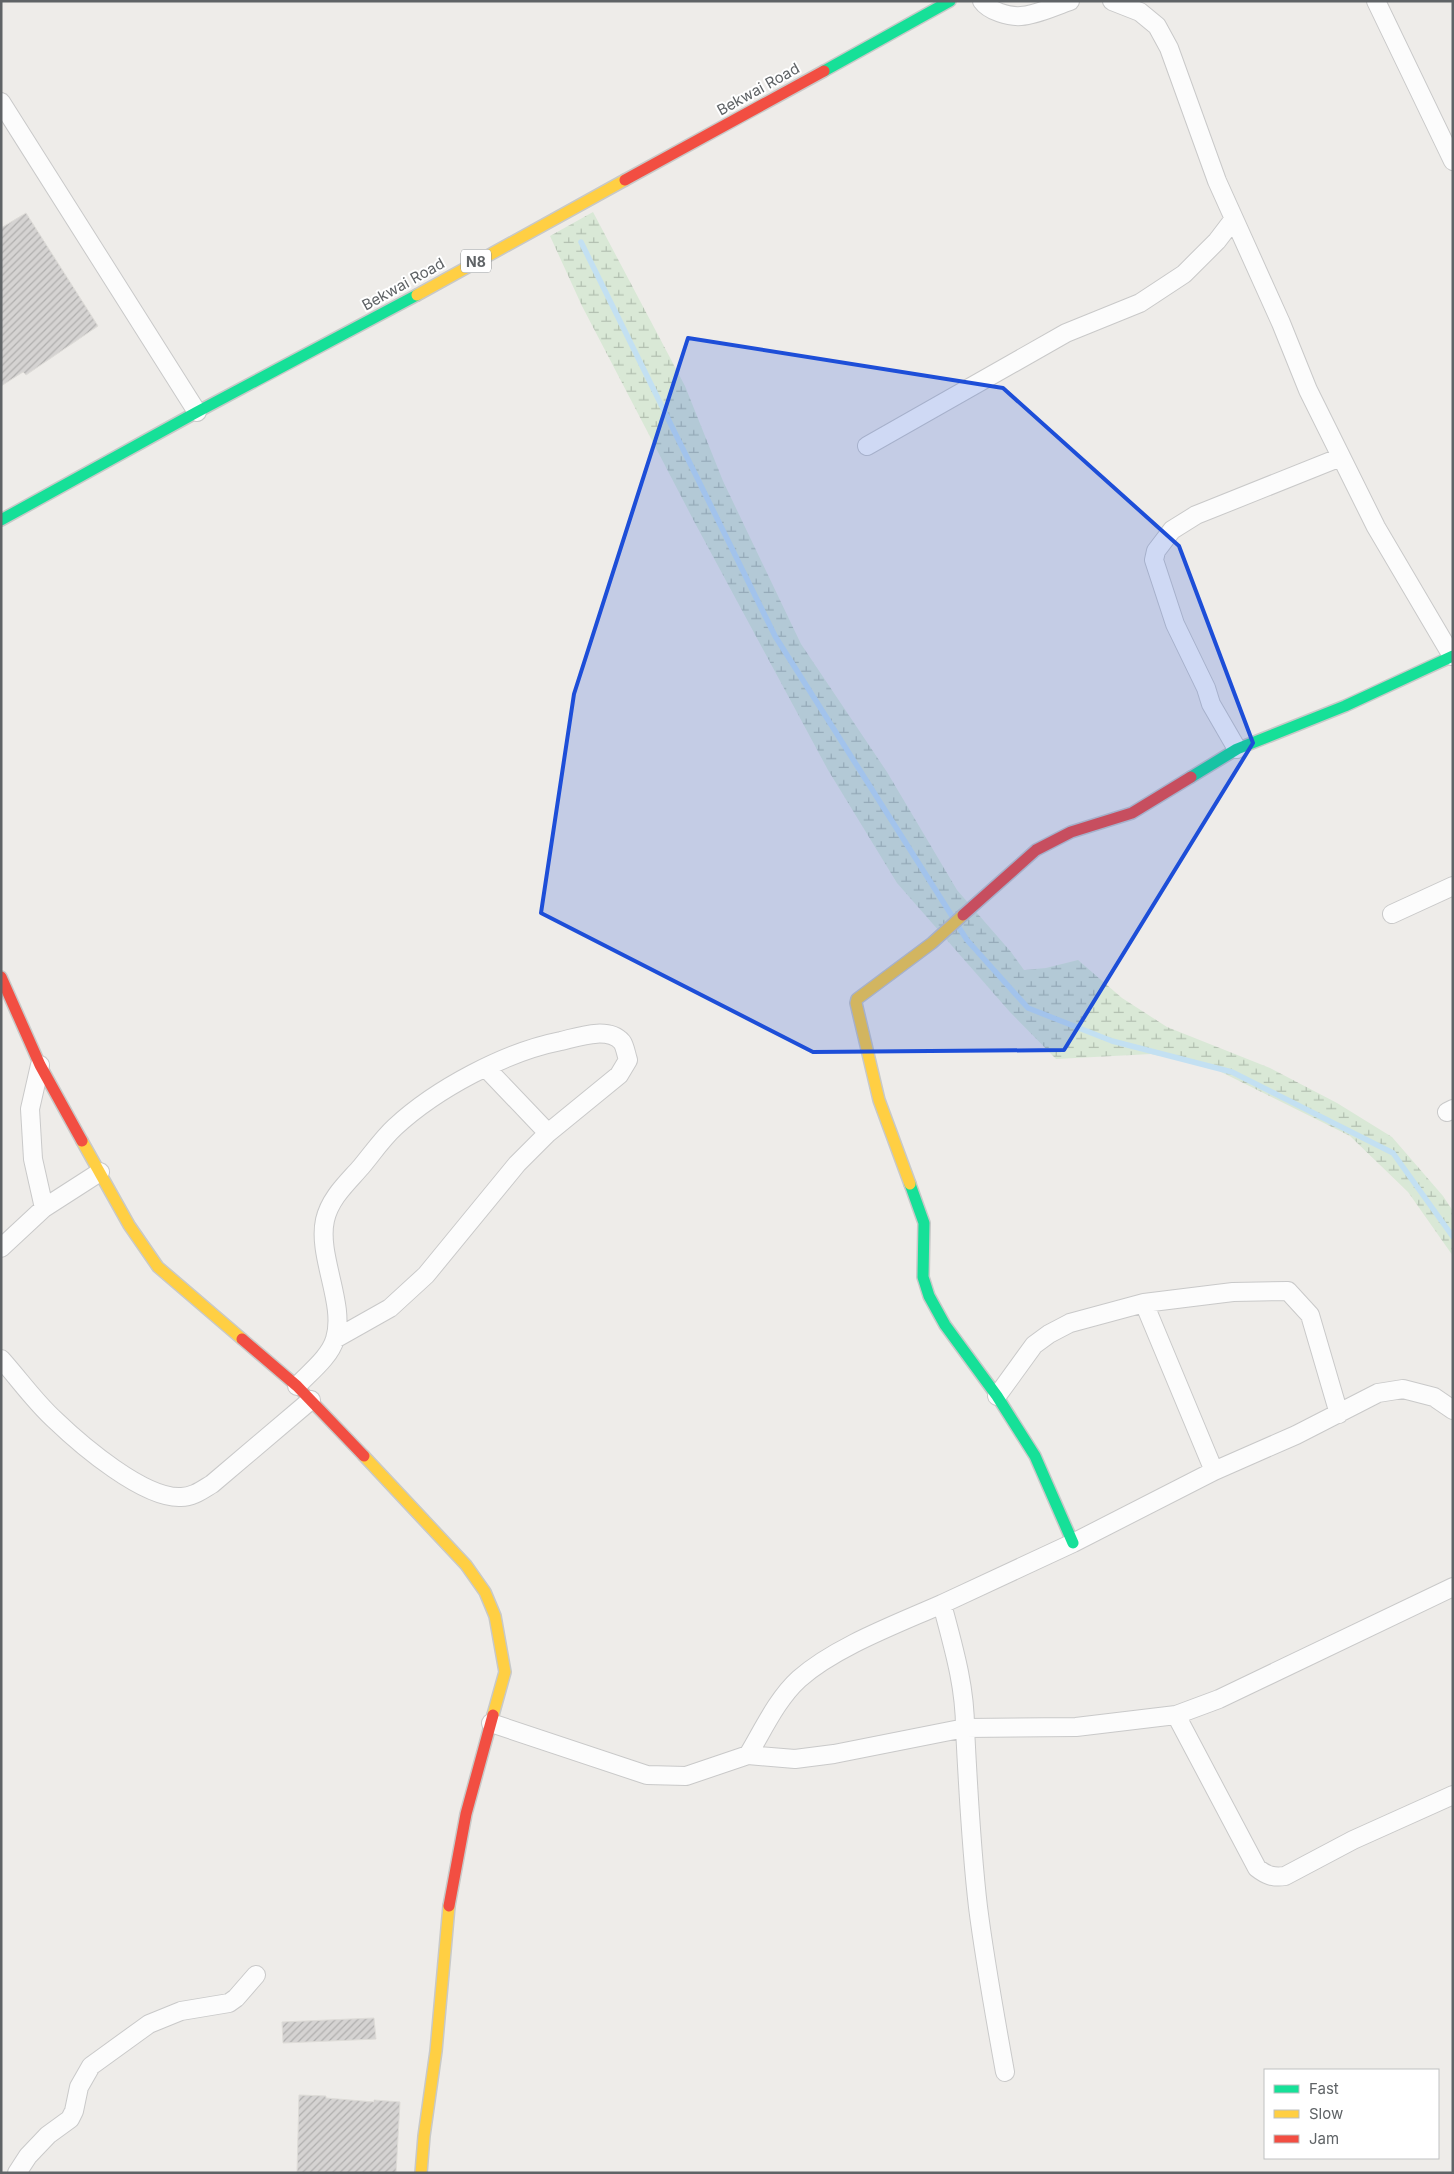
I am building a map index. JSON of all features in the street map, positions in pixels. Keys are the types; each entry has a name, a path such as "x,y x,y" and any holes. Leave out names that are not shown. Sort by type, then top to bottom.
{"main road":[{"name":"Bekwai Road","path":"1,520 197,412 386,312 950,1"},
{"path":"1072,1543 1035,1456 997,1396 945,1324 929,1296 924,1277 924,1223 878,1100 856,1003 857,999 932,943 1036,850 1071,832 1132,813 1238,748 1345,706 1452,656"},
{"path":"1,977 40,1065 129,1225 158,1267 311,1400 466,1565 485,1592 495,1616 505,1672 466,1814 449,1906 436,2051 424,2136 421,2173"}],"street":[{"path":"982,1 986,7 1005,14 1022,16 1070,1"},
{"path":"1112,1 1140,12 1158,26 1170,48 1233,220 1281,323 1308,390 1376,527 1452,656"},
{"path":"1376,1 1453,161"},
{"path":"1,102 197,412"},
{"path":"867,446 1066,333 1140,304 1184,274 1211,248 1233,220"},
{"path":"1238,748 1211,704 1202,680 1175,624 1154,560 1156,550 1172,530 1196,515 1341,457"},
{"path":"1392,914 1453,886"},
{"path":"297,1386 324,1356 335,1340 390,1308 426,1275 517,1164 548,1133 619,1075 628,1060 623,1042 611,1034 580,1037 522,1052 450,1086 412,1112 393,1128 344,1184 325,1220 325,1247 337,1313 335,1340"},
{"path":"40,1065 30,1108 33,1159 44,1208"},
{"path":"486,1068 548,1133"},
{"path":"1,1248 44,1208 100,1172"},
{"path":"997,1396 1034,1345 1049,1334 1070,1323 1144,1303 1233,1292 1288,1291 1310,1315 1339,1414"},
{"path":"1144,1303 1214,1471"},
{"path":"1,1359 54,1419 98,1457 145,1489 162,1495 181,1498 196,1494 212,1484 311,1400"},
{"path":"748,1755 778,1705 798,1680 819,1664 876,1633 1072,1543 1214,1471 1339,1414 1378,1393 1403,1389 1434,1397 1453,1410"},
{"path":"491,1723 647,1775 686,1776 748,1755 795,1759 965,1728 1076,1727 1176,1715 1219,1699 1453,1587"},
{"path":"942,1604 960,1669 965,1704 970,1822 978,1907 991,1998 1006,2072"},
{"path":"1176,1715 1257,1868 1265,1874 1276,1877 1285,1876 1352,1840 1453,1795"},
{"path":"18,2173 28,2156 48,2135 70,2119 74,2111 78,2087 91,2066 150,2024 181,2011 229,2002 236,1998 256,1975"}],"highlighted area":[{"path":"688,338 1003,388 1179,546 1253,743 1064,1050 813,1052 541,913 574,694"}],"green space":[{"path":"593,212 685,386 723,481 801,644 887,772 957,890 1011,952 1024,970 1046,968 1078,960 1122,998 1167,1027 1270,1068 1337,1103 1392,1137 1443,1196 1453,1211 1453,1256 1408,1192 1350,1136 1207,1065 1151,1054 1056,1059 1009,1011 897,883 828,770 696,525 582,306 550,236"}],"building":[{"path":"26,213 98,326 26,375 23,372 1,386 1,228"},
{"path":"374,2018 376,2039 283,2043 282,2022"},
{"path":"299,2095 326,2096 326,2098 374,2102 374,2100 400,2102 396,2173 297,2173"}],"waterway":[{"path":"581,242 775,636 952,916"},
{"path":"958,926 967,940 1028,1008 1112,1041 1232,1072 1393,1153 1453,1237"}],"traffic: fast":[{"path":"824,71 950,1"},
{"path":"1,520 197,412 417,295"},
{"path":"1191,777 1237,749 1345,706 1453,656"},
{"path":"910,1184 924,1223 923,1277 929,1296 945,1325 997,1396 1035,1456 1073,1543"}],"traffic: slow":[{"path":"417,295 625,180"},
{"path":"910,1184 879,1100 856,1003 857,999 932,943 963,915"},
{"path":"82,1141 129,1225 158,1267 242,1339"},
{"path":"364,1456 466,1565 485,1592 495,1616 505,1672 493,1715"},
{"path":"421,2173 424,2136 436,2051 449,1906"}],"traffic: jam":[{"path":"625,180 824,71"},
{"path":"963,915 1036,850 1071,832 1132,813 1191,777"},
{"path":"1,977 40,1065 82,1141"},
{"path":"242,1339 297,1386 364,1456"},
{"path":"449,1906 466,1814 493,1715"}]}
